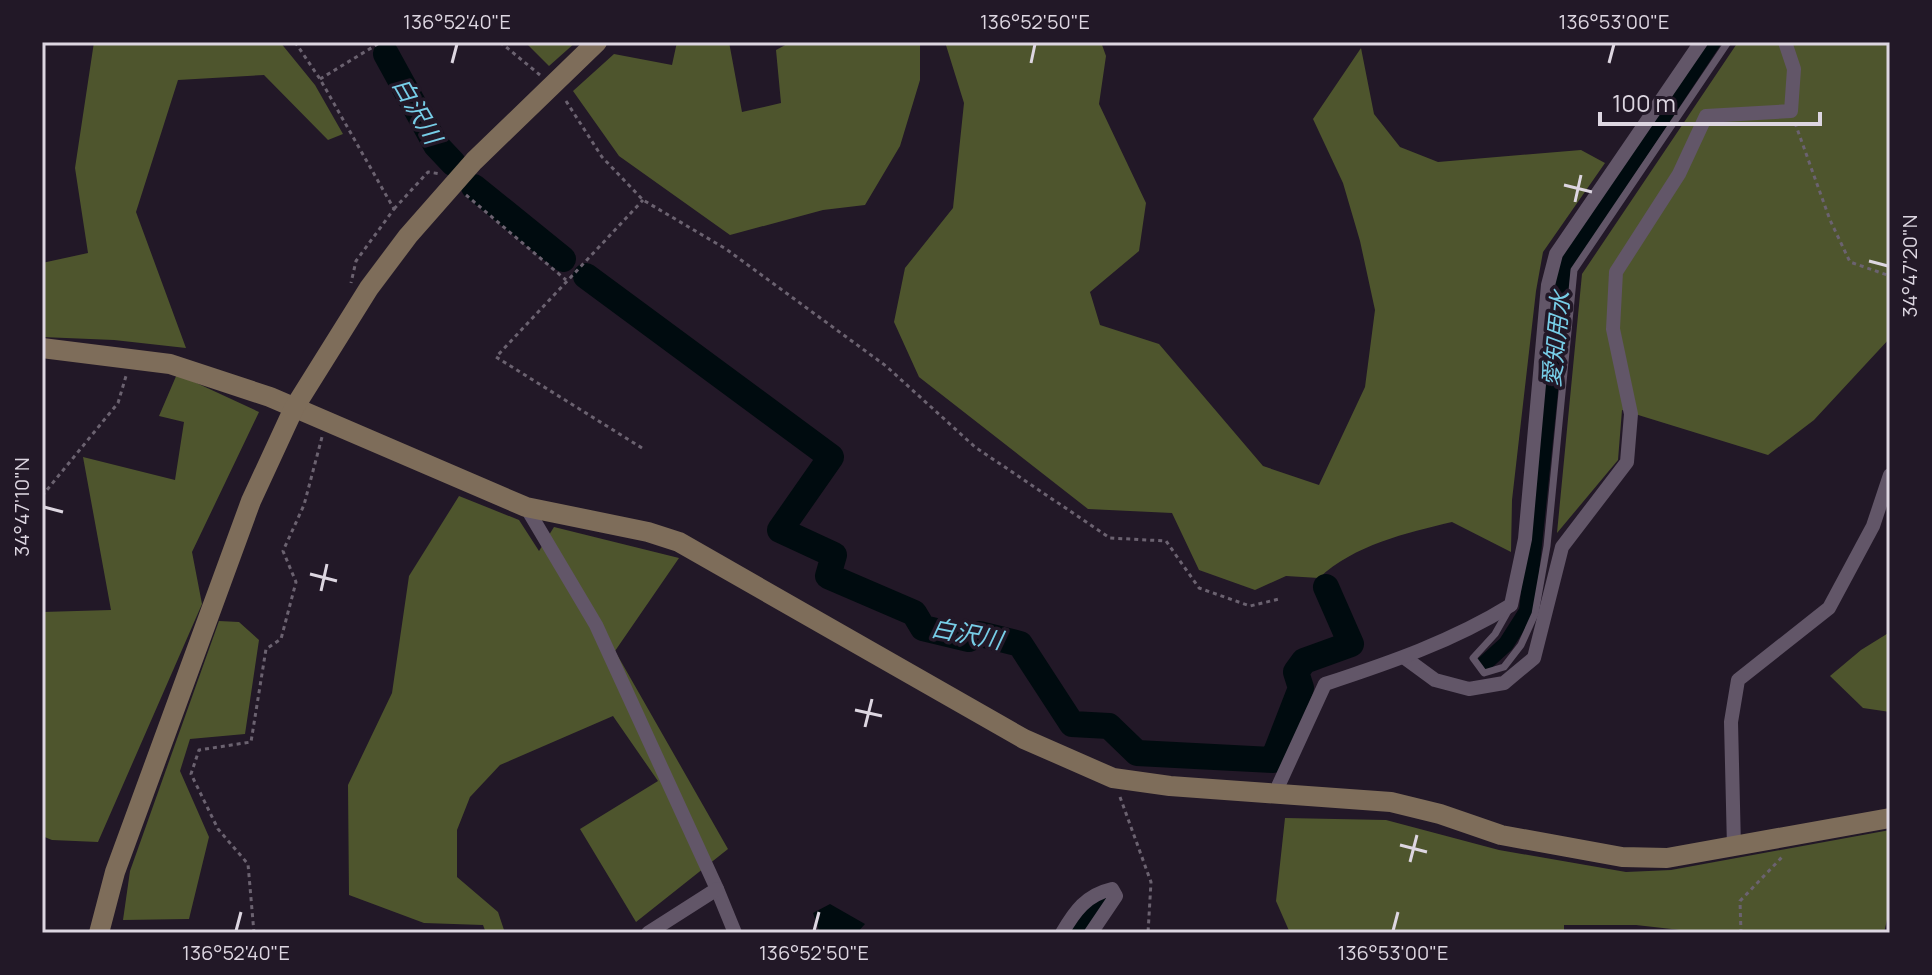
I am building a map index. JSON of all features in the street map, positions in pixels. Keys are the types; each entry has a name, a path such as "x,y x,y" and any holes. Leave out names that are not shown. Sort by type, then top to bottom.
{"street":[{"path":"99,933 115,872 251,501 294,408 369,288 427,213 474,161 597,42"},
{"path":"1275,793 1325,684 1405,658 1491,618 1511,605 1525,539 1548,285 1556,254 1701,42"},
{"path":"1405,658 1435,680 1469,689 1504,683 1534,658 1562,547 1627,462 1631,414 1613,329 1616,272 1679,174 1706,116 1791,111 1794,69 1785,42"},
{"path":"42,348 170,364 270,397 526,507 648,532 679,542 1024,739 1113,778 1170,786 1391,802 1440,814 1501,835 1622,857 1667,858 1890,818"},
{"path":"1734,847 1731,722 1738,680 1829,608 1873,526 1890,475"},
{"path":"526,507 596,625 735,933"},
{"path":"648,933 717,889"},
{"path":"1062,933 1084,901 1095,893 1112,889 1116,896 1091,933"}],"lane":[{"path":"1511,605 1495,634 1473,658 1484,673 1504,667 1521,645 1535,614 1547,546 1574,270 1728,42"}],"path":[{"path":"295,42 320,79 394,209"},
{"path":"320,79 381,42"},
{"path":"500,42 541,76"},
{"path":"566,101 602,157 643,200 726,249 886,366 975,447 1110,538 1166,541 1199,588 1250,606 1279,599"},
{"path":"1791,111 1830,220 1850,262 1890,276"},
{"path":"350,290 356,261 394,209 428,172 442,174"},
{"path":"460,190 566,280"},
{"path":"642,448 496,357 643,200"},
{"path":"42,496 118,403 130,358"},
{"path":"254,933 248,864 218,829 191,774 199,750 251,742 266,649 281,639 296,582 283,551 304,505 326,421"},
{"path":"1113,778 1151,882 1148,933"},
{"path":"1741,933 1740,901 1803,835"}],"green space":[{"path":"94,42 280,42 315,85 343,134 328,140 264,75 178,80 136,212 186,348 114,340 42,337 42,263 88,253 75,168"},
{"path":"525,42 576,42 549,66"},
{"path":"677,42 729,42 742,112 781,103 776,50 791,42 920,42 920,80 900,146 865,205 823,210 730,235 619,156 573,91 614,54 672,65"},
{"path":"945,42 1101,42 1106,56 1099,104 1146,203 1139,251 1090,292 1100,325 1159,344 1263,466 1319,485 1365,387 1375,310 1343,183 1313,119 1361,48 1374,114 1400,147 1438,162 1581,150 1605,163 1543,252 1512,500 1511,552 1452,522 1364,549 1319,578 1286,576 1255,590 1199,570 1172,513 1088,509 919,377 894,322 905,268 953,208 964,103"},
{"path":"1738,42 1890,42 1890,338 1814,420 1768,455 1622,410 1618,460 1557,533 1582,274"},
{"path":"177,374 259,412 192,552 202,604 98,842 52,840 42,836 42,612 111,610 83,457 175,480 184,422 159,416"},
{"path":"459,496 519,520 539,551 554,527 679,558 615,651 728,849 636,922 580,829 658,781 613,716 500,765 470,797 457,830 457,877 498,912 505,933 486,933 483,925 424,923 349,895 348,785 392,693 409,576"},
{"path":"219,621 239,622 259,640 245,734 190,739 180,771 209,837 189,919 123,920 130,871"},
{"path":"1890,632 1890,712 1863,708 1830,676 1861,650"},
{"path":"1285,818 1386,820 1499,850 1626,872 1671,870 1890,830 1890,906 1884,933 1707,933 1636,925 1564,925 1564,933 1290,933 1276,901"}],"shaded area":[{"path":"830,904 865,924 857,933 820,933 813,913"}],"waterway":[{"name":"愛知用水","path":"1484,664 1506,644 1527,611 1563,268 1713,42"},
{"name":"白沢川","path":"386,54 436,145 453,163"},
{"name":"白沢川","path":"474,187 563,259"},
{"name":"白沢川","path":"586,276 831,457 780,530 834,555 828,576 914,613 923,628 969,639 980,634 1020,644 1072,724 1109,726 1137,753 1273,760 1301,688 1296,672 1304,661 1351,644 1326,587"},
{"name":"愛知用水","path":"1074,933 1089,912 1111,895"}]}
